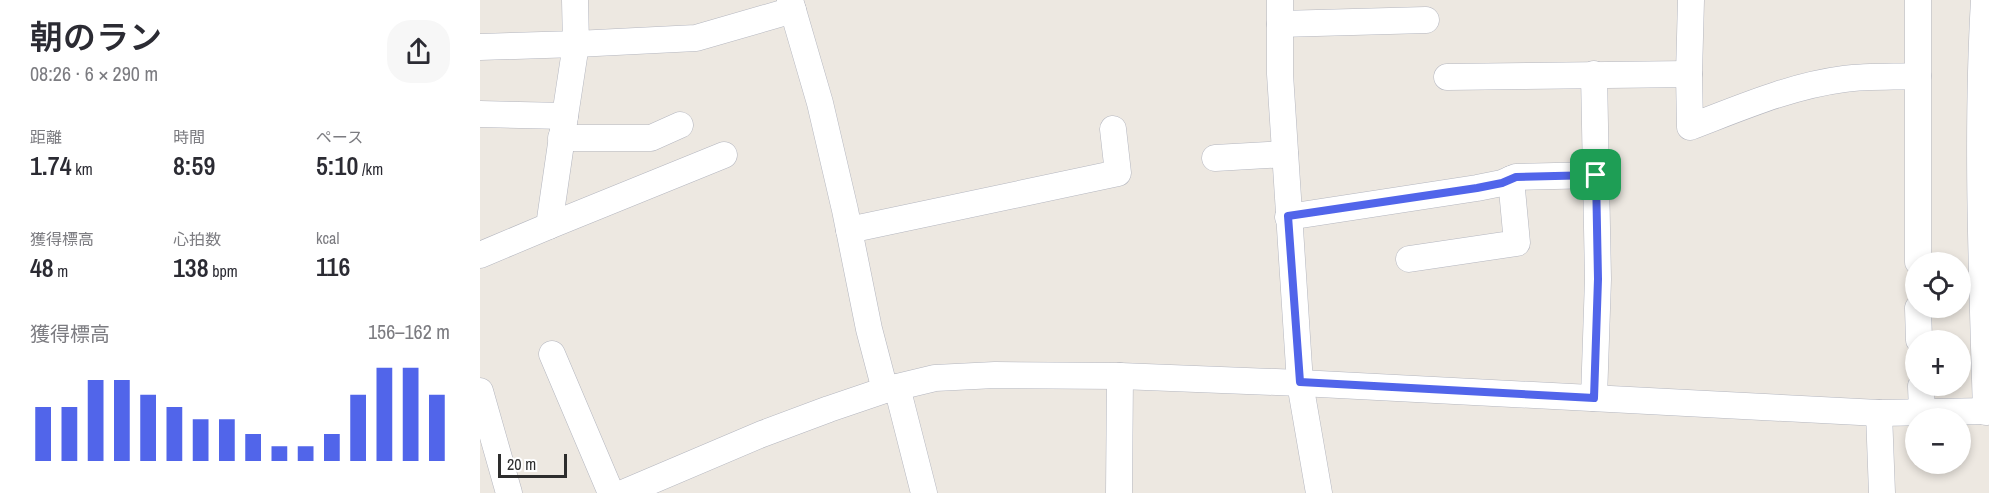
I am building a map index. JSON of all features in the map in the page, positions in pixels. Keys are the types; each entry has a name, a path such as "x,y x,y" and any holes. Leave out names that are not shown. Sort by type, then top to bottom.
{"street":[{"path":"549,226 576,44 575,0"},
{"path":"1691,0 1690,127 1757,101 1802,88 1844,79 1918,76"},
{"path":"1918,0 1918,252"},
{"path":"1971,411 1988,411 1980,181 1980,67 1984,0"},
{"path":"480,47 696,38 791,5 820,103 869,329 924,493"},
{"path":"1319,493 1300,382 1280,74 1280,12 1426,20"},
{"path":"1594,74 1598,279 1594,398"},
{"path":"1447,77 1689,74"},
{"path":"480,114 651,138 680,124"},
{"path":"849,230 1118,173 1113,129"},
{"path":"1215,158 1285,154"},
{"path":"480,255 724,155"},
{"path":"1288,216 1477,188 1516,177 1596,175"},
{"path":"1409,259 1517,243 1511,179"},
{"path":"552,354 611,493"},
{"path":"623,493 762,434 891,389 935,378 994,375 1120,376 1300,382 1879,413 1905,412"},
{"path":"1119,493 1120,376"},
{"path":"482,405 508,493"},
{"path":"1879,413 1882,493"}],"route":[{"path":"1596,175 1598,279 1594,398 1300,382 1288,216 1477,188 1502,183 1516,177 1596,175"}]}
